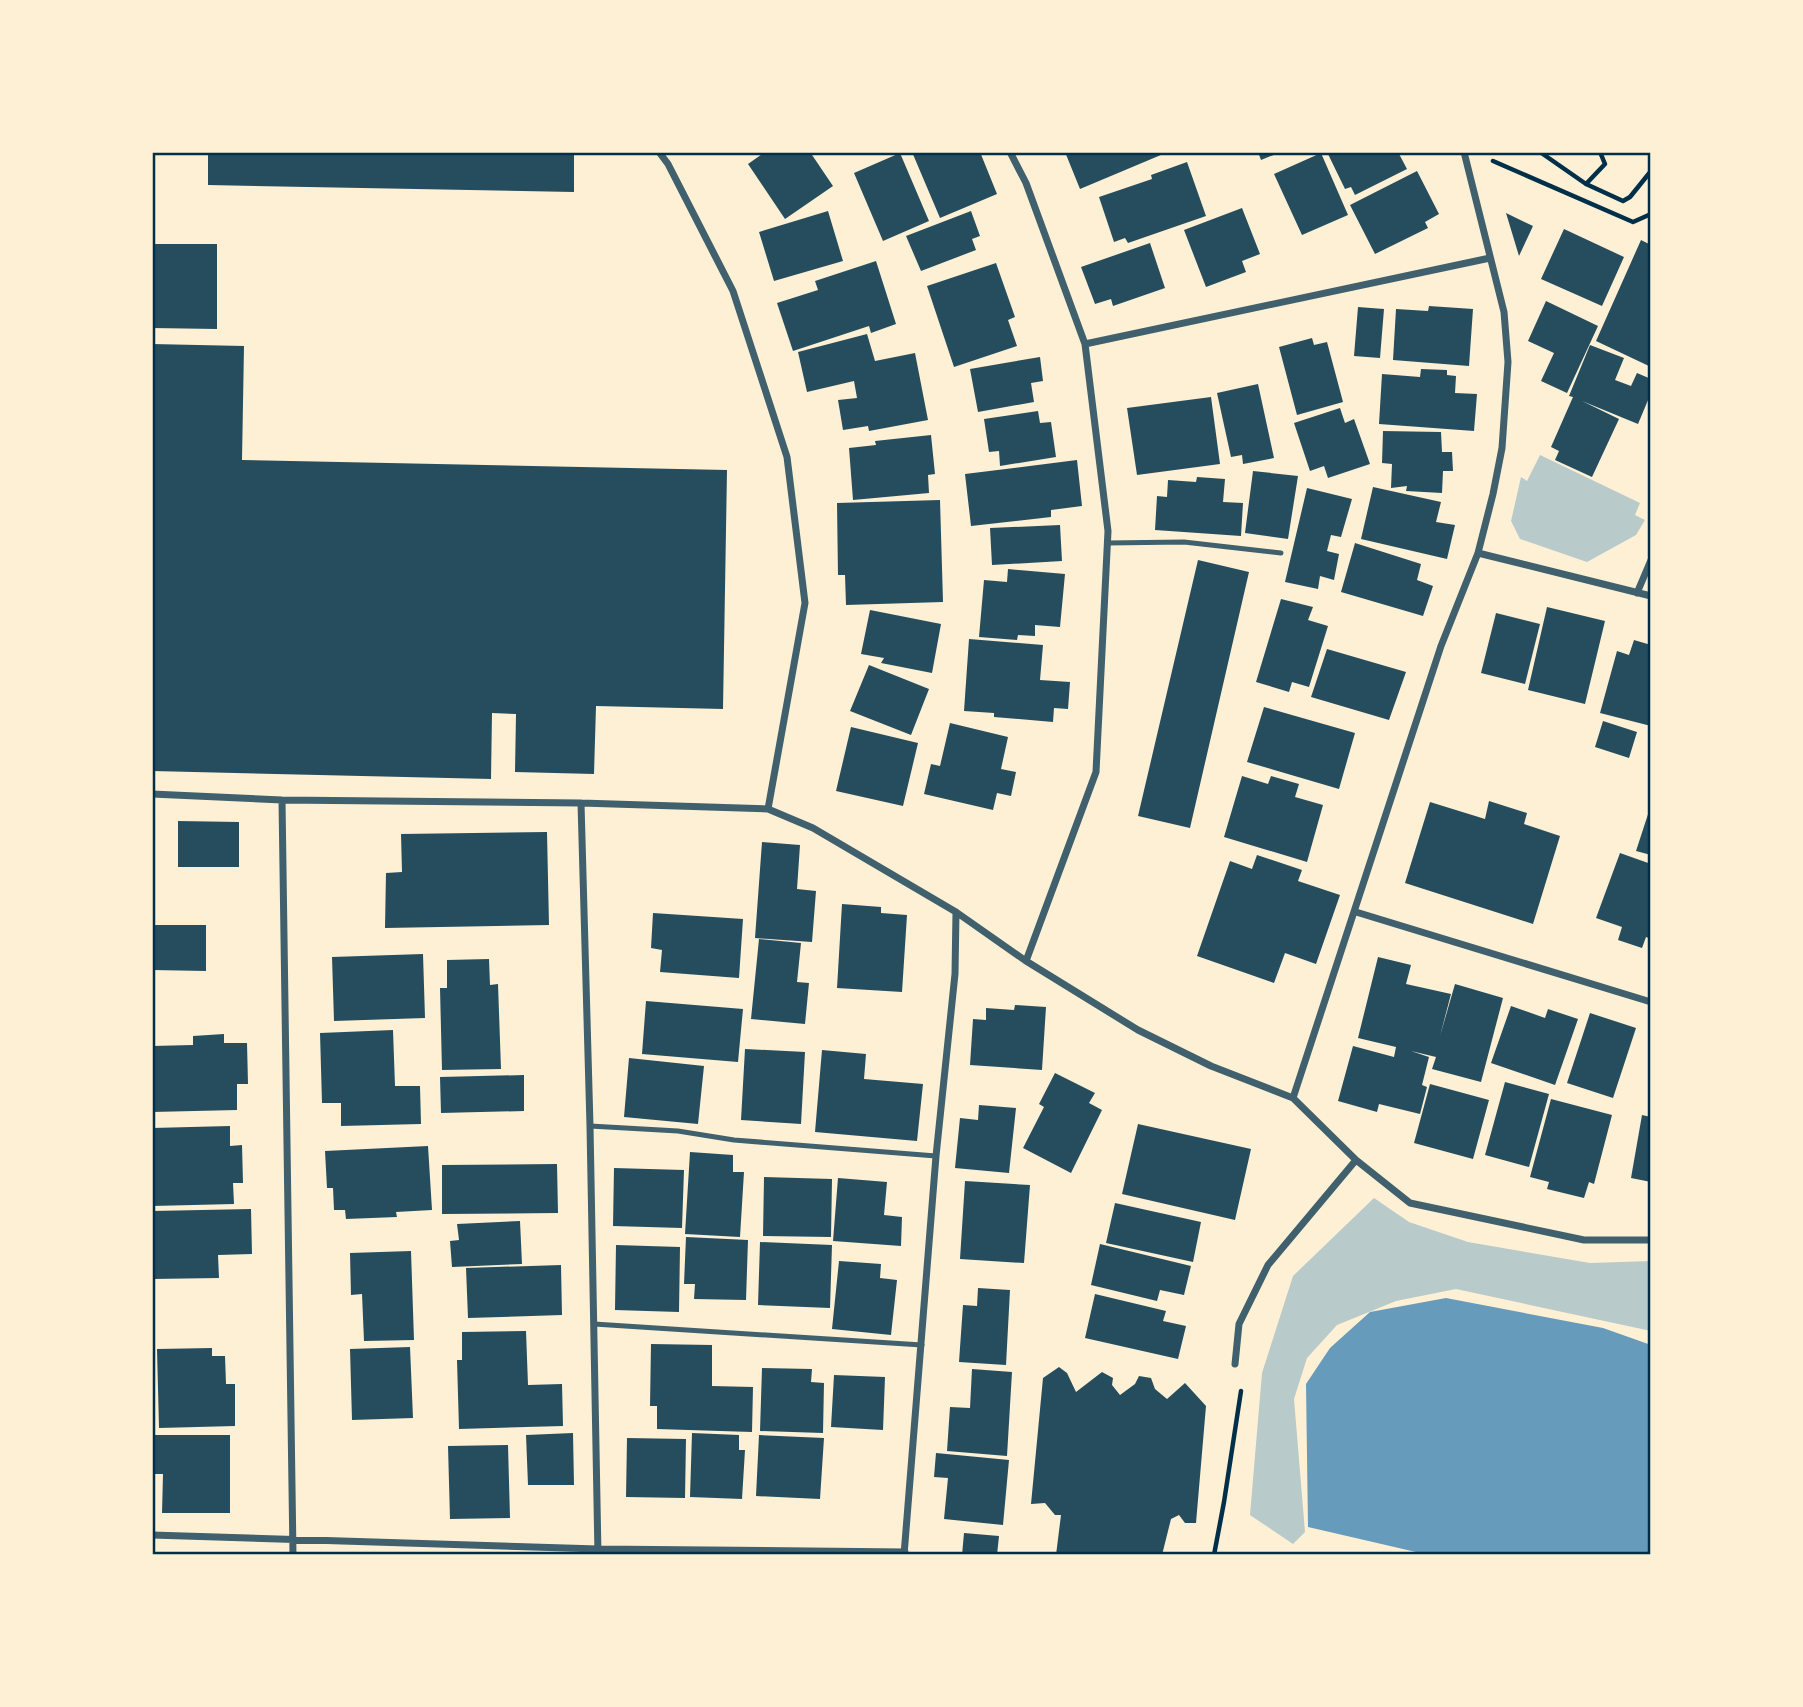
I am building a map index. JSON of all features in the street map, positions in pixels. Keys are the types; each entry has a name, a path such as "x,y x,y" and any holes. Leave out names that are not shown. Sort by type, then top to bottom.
{"street":[{"path":"659,152 668,164 733,291 787,457 805,603 768,809"},
{"path":"1010,152 1026,183 1085,344 1108,531 1096,772 1026,961"},
{"path":"1293,1098 1441,646 1478,552 1502,448 1508,362 1504,313 1464,152"},
{"path":"1085,344 1490,258"},
{"path":"1478,552 1651,596"},
{"path":"1637,593 1651,560"},
{"path":"152,794 282,800 581,803 768,809 814,828 956,912 1026,961 1138,1030 1211,1066 1293,1098 1356,1160 1410,1203 1584,1240 1651,1240"},
{"path":"282,800 293,1555"},
{"path":"581,803 598,1552"},
{"path":"152,1535 598,1552 905,1553 936,1156 955,974 956,912"},
{"path":"1356,912 1651,1002"},
{"path":"1235,1364 1239,1324 1268,1265 1356,1160"}],"lane":[{"path":"1107,543 1184,542 1281,553"},
{"path":"590,1126 678,1130 734,1140 936,1156"},
{"path":"594,1324 922,1345"}],"path":[{"path":"1486,152 1492,161 1633,222 1651,214"},
{"path":"1540,152 1586,184 1623,201 1630,197 1651,171"},
{"path":"1586,184 1605,164 1600,152"},
{"path":"1214,1555 1243,1380 1235,1364"}],"shaded area":[{"path":"1540,455 1640,503 1635,515 1645,520 1636,535 1587,562 1520,539 1511,521 1521,477 1527,481"},
{"path":"1374,1198 1409,1222 1468,1242 1590,1263 1651,1261 1651,1331 1456,1289 1396,1301 1337,1325 1307,1358 1294,1399 1305,1532 1293,1544 1250,1515 1262,1373 1293,1276"}],"water":[{"path":"1446,1298 1603,1328 1651,1345 1651,1555 1429,1555 1308,1527 1306,1384 1330,1348 1370,1312"}],"building":[{"path":"208,152 574,152 574,192 208,185"},
{"path":"765,152 810,152 833,186 785,219 748,164"},
{"path":"912,152 980,152 997,194 940,218"},
{"path":"1065,152 1168,152 1080,189"},
{"path":"1258,152 1281,152 1261,160"},
{"path":"1327,152 1398,152 1407,169 1355,195 1351,187 1345,189"},
{"path":"900,153 929,221 883,241 854,173"},
{"path":"1321,153 1348,215 1302,235 1274,174"},
{"path":"1187,162 1206,216 1128,243 1125,238 1114,242 1099,197 1152,179 1151,175"},
{"path":"1417,171 1439,214 1425,222 1428,228 1375,254 1350,205"},
{"path":"1242,208 1260,254 1242,261 1246,272 1206,287 1184,230"},
{"path":"828,211 843,261 774,281 759,232"},
{"path":"971,211 980,236 972,239 976,250 921,271 906,236"},
{"path":"1506,213 1533,226 1519,256"},
{"path":"1564,229 1624,257 1602,306 1541,279"},
{"path":"1641,240 1651,245 1651,367 1596,341"},
{"path":"1150,243 1165,288 1113,306 1111,299 1095,304 1081,267"},
{"path":"152,244 217,244 217,329 152,328"},
{"path":"876,261 896,324 871,333 869,326 793,351 777,303 818,290 815,281"},
{"path":"996,263 1015,317 1008,320 1017,346 954,367 927,286"},
{"path":"1546,301 1598,326 1567,393 1541,381 1554,353 1528,341"},
{"path":"1429,306 1473,309 1469,366 1393,360 1396,309 1428,311"},
{"path":"1358,307 1384,309 1380,358 1354,356"},
{"path":"867,334 875,361 915,353 928,420 869,431 868,426 843,430 838,400 857,398 854,381 807,392 798,352"},
{"path":"1312,338 1314,345 1327,342 1343,402 1297,415 1279,347"},
{"path":"152,344 244,346 242,460 727,470 723,709 596,706 594,774 515,772 516,714 492,713 491,779 152,771"},
{"path":"1590,345 1624,358 1615,380 1631,386 1637,373 1651,379 1651,393 1638,424 1582,401 1619,419 1592,477 1555,460 1559,451 1551,447 1573,397 1569,396"},
{"path":"1040,357 1043,381 1031,383 1034,402 978,412 970,369"},
{"path":"1421,369 1447,370 1447,375 1456,376 1455,393 1477,394 1474,431 1379,424 1382,374 1420,377"},
{"path":"1258,384 1274,458 1243,464 1242,455 1231,457 1217,393"},
{"path":"1211,397 1220,464 1137,475 1127,408"},
{"path":"1340,408 1345,423 1354,419 1370,464 1328,478 1324,466 1310,471 1294,423"},
{"path":"1038,411 1040,423 1051,422 1056,457 1000,466 999,451 989,452 984,419"},
{"path":"1383,431 1441,432 1442,452 1452,452 1453,471 1443,471 1442,493 1406,491 1407,486 1391,488 1392,464 1382,463"},
{"path":"931,435 935,474 928,475 929,493 853,500 849,448 876,445 875,441"},
{"path":"1077,460 1082,506 1051,510 1051,517 971,526 965,474"},
{"path":"1253,471 1298,476 1288,539 1245,533"},
{"path":"1197,477 1225,479 1223,502 1243,503 1241,536 1155,530 1157,496 1167,497 1168,480 1196,482"},
{"path":"1373,487 1441,502 1436,522 1455,525 1447,559 1361,539"},
{"path":"1307,488 1352,499 1341,537 1331,535 1327,551 1339,554 1334,580 1320,576 1318,589 1285,582"},
{"path":"940,500 943,602 846,605 845,575 838,575 837,503"},
{"path":"1060,525 1062,561 992,565 990,528"},
{"path":"1355,543 1421,564 1417,580 1433,586 1423,616 1341,592"},
{"path":"1198,560 1249,572 1190,828 1138,816"},
{"path":"1008,569 1065,574 1060,627 1035,625 1035,636 1018,635 1017,640 979,637 984,580 1007,582"},
{"path":"1281,599 1313,607 1308,620 1328,626 1309,687 1292,682 1289,692 1256,682"},
{"path":"1547,607 1605,621 1585,704 1528,690"},
{"path":"870,610 941,624 932,673 881,663 884,658 861,654"},
{"path":"1496,613 1540,624 1525,684 1481,673"},
{"path":"969,639 1043,645 1040,680 1070,682 1068,709 1054,708 1053,722 994,717 994,713 964,711"},
{"path":"1634,640 1651,645 1651,726 1600,713 1617,651 1629,655"},
{"path":"1327,649 1406,672 1389,720 1311,697"},
{"path":"869,665 929,689 911,735 850,711"},
{"path":"1264,707 1355,733 1339,789 1247,762"},
{"path":"1603,721 1637,732 1629,758 1595,747"},
{"path":"950,723 1008,737 1001,769 1016,772 1011,796 997,793 993,810 924,794 931,764 940,766"},
{"path":"851,727 918,743 903,806 836,791"},
{"path":"1242,776 1268,784 1271,776 1299,784 1295,797 1323,805 1307,862 1224,837"},
{"path":"1489,801 1527,813 1524,824 1560,836 1533,924 1405,883 1430,802 1485,819"},
{"path":"1651,805 1651,855 1636,851"},
{"path":"178,821 239,822 239,867 178,867"},
{"path":"547,832 549,925 385,928 386,873 402,872 401,834"},
{"path":"762,842 800,845 797,889 816,891 812,942 755,938"},
{"path":"1620,853 1651,864 1651,939 1646,937 1642,948 1618,940 1622,927 1596,918"},
{"path":"1257,855 1302,870 1298,881 1340,895 1316,964 1285,953 1274,983 1197,956 1230,861 1252,869"},
{"path":"842,904 881,907 881,913 907,915 902,992 837,988"},
{"path":"653,913 743,919 739,978 660,972 662,950 651,948"},
{"path":"152,925 206,925 206,971 152,970"},
{"path":"759,939 801,943 797,982 809,983 805,1024 751,1019"},
{"path":"423,954 425,1018 334,1021 332,957"},
{"path":"1378,957 1411,965 1406,984 1451,994 1440,1036 1455,984 1503,998 1481,1082 1432,1069 1436,1057 1411,1051 1429,1057 1422,1085 1427,1087 1420,1114 1379,1104 1377,1112 1338,1101 1353,1046 1394,1057 1396,1047 1358,1038"},
{"path":"489,959 490,985 498,984 501,1069 442,1070 440,988 447,988 447,960"},
{"path":"646,1001 743,1009 738,1062 642,1054"},
{"path":"1015,1005 1046,1007 1042,1070 970,1065 973,1019 986,1020 986,1008 1014,1010"},
{"path":"1511,1006 1545,1018 1548,1009 1578,1019 1555,1085 1491,1063"},
{"path":"1590,1013 1636,1028 1613,1098 1567,1083"},
{"path":"393,1030 395,1086 420,1086 421,1124 341,1126 341,1103 322,1103 320,1033"},
{"path":"224,1034 224,1043 247,1043 248,1084 237,1084 237,1110 152,1112 152,1046 193,1045 193,1036"},
{"path":"745,1049 805,1052 801,1124 741,1120"},
{"path":"822,1050 866,1054 864,1079 923,1084 917,1141 815,1132"},
{"path":"629,1058 704,1066 698,1124 624,1117"},
{"path":"1055,1073 1095,1093 1089,1103 1102,1110 1071,1173 1023,1148 1044,1107 1039,1104"},
{"path":"524,1075 524,1111 441,1113 440,1077"},
{"path":"1505,1082 1549,1094 1529,1167 1485,1155"},
{"path":"1430,1084 1489,1100 1473,1159 1414,1143"},
{"path":"1551,1099 1612,1115 1594,1184 1589,1182 1584,1198 1547,1189 1549,1182 1530,1177"},
{"path":"979,1105 1016,1108 1009,1173 955,1168 960,1118 978,1120"},
{"path":"1642,1115 1651,1117 1651,1182 1631,1178"},
{"path":"1138,1124 1251,1149 1235,1220 1122,1194"},
{"path":"230,1126 230,1146 242,1145 243,1183 233,1183 234,1204 152,1206 152,1128"},
{"path":"428,1146 432,1210 396,1212 397,1217 346,1219 345,1210 334,1210 333,1188 327,1188 325,1151"},
{"path":"690,1152 733,1155 733,1172 744,1172 740,1237 685,1234"},
{"path":"557,1164 558,1213 442,1214 442,1165"},
{"path":"614,1168 684,1170 682,1228 613,1226"},
{"path":"764,1177 832,1179 831,1237 763,1236"},
{"path":"838,1178 887,1182 884,1215 902,1217 901,1246 833,1241"},
{"path":"965,1181 1030,1185 1024,1263 960,1259"},
{"path":"1115,1203 1201,1222 1193,1262 1106,1243"},
{"path":"251,1209 252,1254 218,1255 219,1278 152,1279 152,1211"},
{"path":"520,1221 522,1264 452,1267 450,1241 459,1240 457,1224"},
{"path":"686,1237 748,1240 746,1300 694,1299 695,1284 684,1284"},
{"path":"760,1242 832,1245 830,1308 758,1305"},
{"path":"1100,1244 1191,1266 1184,1295 1160,1290 1157,1301 1091,1285"},
{"path":"616,1245 680,1247 679,1312 615,1310"},
{"path":"411,1251 414,1340 364,1341 362,1294 351,1295 350,1253"},
{"path":"839,1261 881,1264 880,1278 897,1280 891,1335 832,1329"},
{"path":"561,1265 562,1315 468,1318 466,1268"},
{"path":"978,1288 1010,1290 1006,1365 959,1362 963,1305 977,1306"},
{"path":"1095,1294 1166,1311 1163,1321 1186,1326 1178,1359 1085,1338"},
{"path":"526,1331 528,1385 562,1384 563,1426 459,1429 457,1360 462,1360 462,1332"},
{"path":"651,1344 712,1345 712,1386 753,1387 752,1432 657,1429 657,1406 650,1406"},
{"path":"410,1347 413,1418 352,1420 350,1349"},
{"path":"212,1348 212,1356 225,1356 226,1384 235,1384 235,1426 159,1428 157,1349"},
{"path":"1059,1367 1067,1373 1076,1392 1102,1372 1113,1378 1112,1385 1120,1395 1135,1384 1139,1376 1151,1378 1155,1389 1167,1399 1185,1383 1206,1406 1196,1523 1185,1523 1179,1515 1171,1519 1162,1555 1056,1555 1061,1515 1055,1515 1045,1503 1031,1504 1043,1378"},
{"path":"762,1368 812,1369 811,1382 824,1383 823,1433 760,1431"},
{"path":"972,1369 1012,1372 1007,1456 947,1451 950,1407 970,1408"},
{"path":"834,1375 885,1377 883,1430 831,1427"},
{"path":"573,1433 574,1485 528,1485 526,1435"},
{"path":"692,1433 739,1435 739,1450 745,1450 742,1499 690,1497"},
{"path":"152,1435 230,1435 230,1513 162,1513 163,1474 152,1474"},
{"path":"759,1435 824,1438 820,1499 756,1496"},
{"path":"627,1438 686,1439 685,1498 626,1497"},
{"path":"508,1445 510,1518 450,1519 448,1446"},
{"path":"936,1453 1009,1460 1003,1525 944,1519 948,1478 934,1477"},
{"path":"964,1533 999,1536 997,1555 962,1555"}]}
